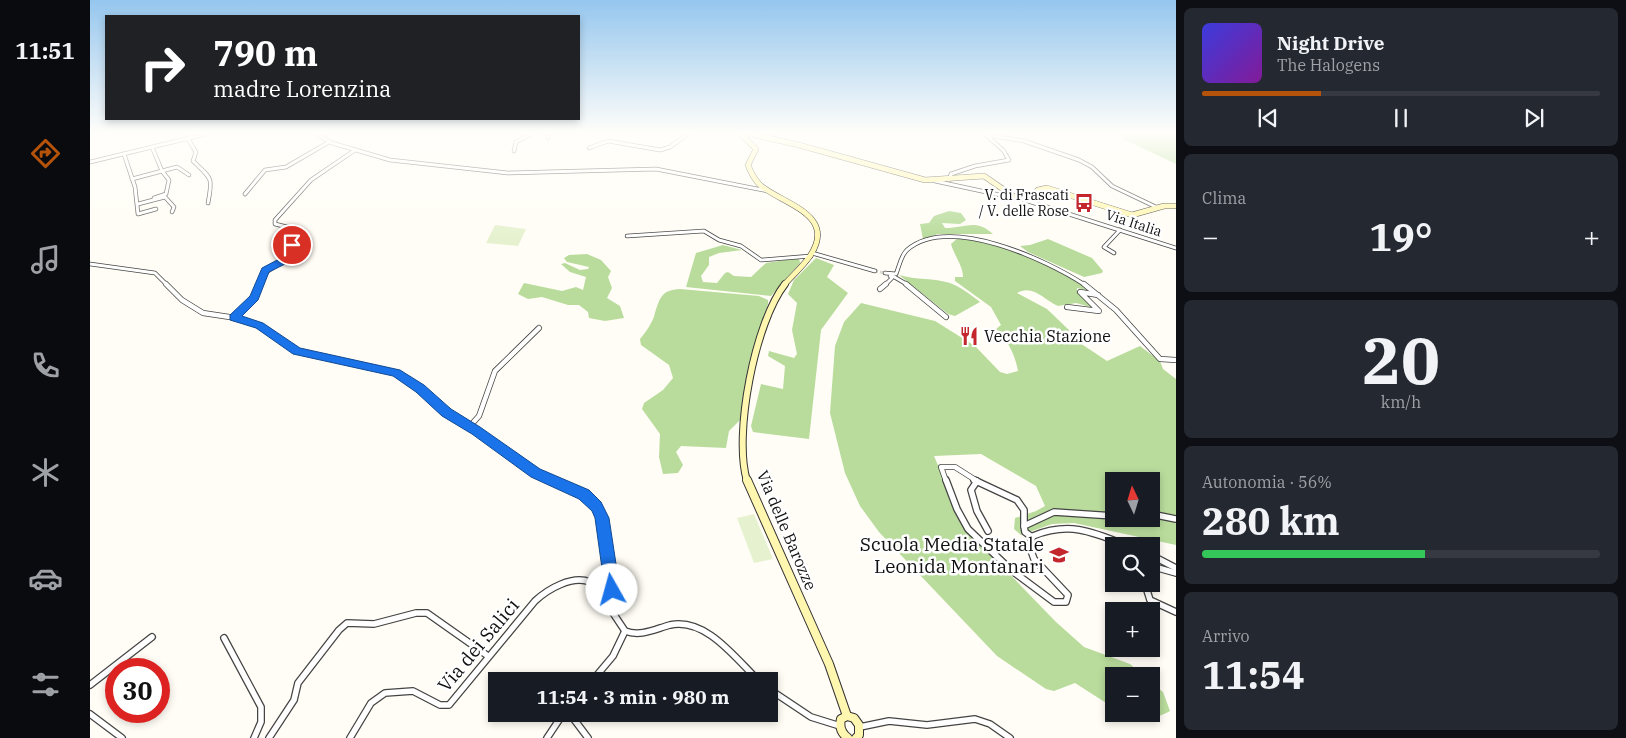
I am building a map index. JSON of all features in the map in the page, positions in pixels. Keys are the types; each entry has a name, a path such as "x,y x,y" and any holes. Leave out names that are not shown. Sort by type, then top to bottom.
{"main road":[{"path":"749,168 770,192 805,212 814,220 818,238 812,254"},
{"path":"879,168 935,181 984,176 1015,198 1028,201 1038,190 1047,188 1128,214 1143,215 1165,205 1176,206"},
{"name":"Via delle Barozze","path":"812,254 786,281 771,311 751,379 742,453 754,498 859,734"},
{"path":"848,738 844,735 840,726 841,719 851,717"}],"street":[{"path":"129,168 138,204 138,214"},
{"path":"154,198 166,193 169,179 161,168"},
{"path":"132,179 173,168"},
{"path":"180,168 189,175"},
{"path":"201,168 212,183 208,202"},
{"path":"245,194 264,170 275,168"},
{"path":"234,318 254,297 265,270 284,261 291,249 296,230 275,223 277,217 312,178 327,168"},
{"path":"465,168 506,173 654,169 770,192"},
{"path":"949,180 951,174 966,168"},
{"path":"1094,168 1111,185 1158,208"},
{"path":"935,181 1015,198"},
{"path":"138,204 165,197 174,207 172,212"},
{"name":"Via Italia","path":"1028,201 1176,248"},
{"path":"134,217 156,209"},
{"path":"1114,253 1104,246 1110,243 1120,230"},
{"path":"627,236 704,231 718,240 741,246 762,260 812,254 875,271"},
{"path":"887,274 897,273 905,253 911,247 934,236 953,236 980,240 1031,257 1073,278 1100,295 1160,359 1176,360"},
{"path":"90,264 155,273 160,276 179,298 193,308 208,315 234,318 260,326 297,351 393,372 420,388 447,413 470,426 536,473 579,491 596,506 603,522 612,579 614,616 625,631 638,634 676,623 696,626 750,672"},
{"path":"880,290 892,278 887,274"},
{"path":"887,274 912,287 946,317"},
{"path":"1067,306 1078,306 1098,311 1098,308 1080,292 1082,290 1100,295"},
{"path":"470,426 479,416 495,371 539,328"},
{"path":"1032,537 1025,532 1024,510 1019,502 954,467 940,468 957,509 968,529 1011,570 1054,602 1064,603 1068,598 1065,589 1032,556 1029,544 1032,537 1053,528 1070,526 1105,537"},
{"path":"977,481 972,490 976,511 988,531"},
{"path":"1024,526 1045,518 1056,511 1105,515"},
{"path":"1160,516 1176,519"},
{"path":"1160,560 1176,568"},
{"path":"1160,569 1176,573"},
{"name":"Via dei Salici","path":"350,738 371,703 385,693 412,691 440,705 446,706 545,592 585,581 595,585 612,600"},
{"path":"1144,592 1147,599 1176,612"},
{"path":"269,738 294,700 298,683 339,630 347,623 374,624 416,613 427,613 488,656"},
{"path":"600,672 613,656 625,631"},
{"path":"90,685 152,637"},
{"path":"224,638 261,707 262,722 254,738"},
{"path":"778,696 811,717 840,726"},
{"path":"90,714 122,738"},
{"path":"859,734 889,721 927,725 972,719 990,724 1010,738"},
{"path":"547,738 558,722"},
{"path":"576,722 588,738"}],"green space":[{"path":"949,211 961,213 966,220 960,224 942,223 945,228 976,225 987,229 993,234 938,234 923,239 920,224 929,223 934,216"},
{"path":"495,225 526,229 518,246 486,243"},
{"path":"959,237 976,240 1011,249 1061,272 1090,291 1077,288 1077,292 1094,308 1076,303 1058,306 1028,290 1017,293 1047,309 1069,330 1068,335 1107,361 1140,346 1160,361 1163,369 1176,379 1176,545 1160,542 1160,537 1139,537 1074,523 1052,524 1021,535 1014,529 1015,518 1045,506 1036,486 981,454 934,456 964,527 1056,622 1084,647 1134,667 1105,667 1105,702 1075,683 1054,691 1046,689 997,656 879,532 860,506 845,473 830,413 835,346 844,322 861,303 935,321 975,346 1000,372 1007,374 1018,371 1010,348 996,329 1001,325 991,307 955,281 955,277 963,277 963,273 951,244"},
{"path":"1048,239 1092,258 1103,271 1102,273 1084,277 1028,252 1020,246"},
{"path":"723,245 742,250 719,253 709,257 709,265 701,276 703,282 717,283 728,272 734,276 751,277 766,263 799,258 800,263 771,296 686,287 696,253"},
{"path":"587,254 601,260 611,271 608,277 612,288 607,298 620,306 624,318 605,321 589,318 588,312 579,305 568,305 542,297 528,299 518,294 524,283 562,291 576,287 583,290 586,277 570,272 561,264 565,263 580,270 588,269 589,267 567,262 564,258 569,255"},
{"path":"816,258 834,265 827,277 848,293 821,330 809,439 753,432 751,426 761,384 783,389 785,366 768,356 769,351 794,358 797,354 792,330 797,303 788,294 794,280"},
{"path":"899,275 950,283 980,302 955,316 948,314"},
{"path":"680,289 759,296 768,300 768,304 750,359 740,420 729,431 726,448 681,446 676,452 683,465 678,473 663,474 659,457 660,434 642,409 644,403 663,390 673,378 669,365 641,345 640,339 651,323 663,295 669,291"},
{"path":"754,514 773,559 754,563 737,518"},
{"path":"1160,690 1163,692 1170,711 1160,716"}],"tunnel":[{"path":"875,271 885,273"}],"place":[{"name":"V. di Frascati / V. delle Rose","path":"1084,203"},
{"name":"Vecchia Stazione","path":"969,336"},
{"name":"Scuola Media Statale Leonida Montanari","path":"1059,555"}],"route":[{"path":"292,245 285,260 265,270 254,297 248,306 234,318 260,326 280,342 297,351 382,368 396,373 420,388 447,413 476,430 536,473 584,494 596,506 602,518 612,579 612,590"}]}
